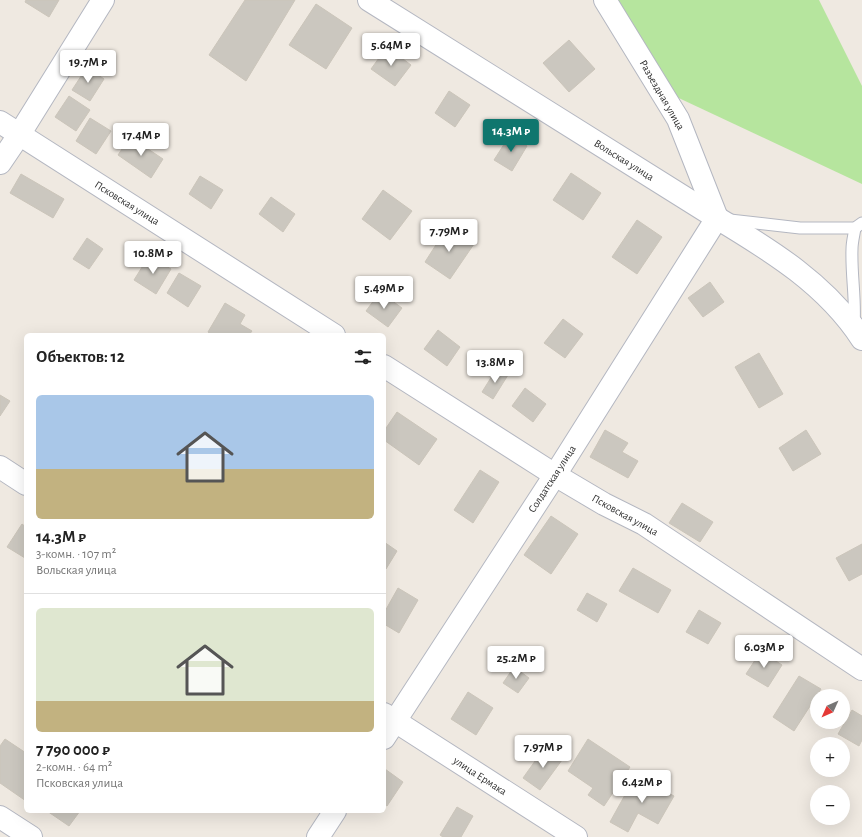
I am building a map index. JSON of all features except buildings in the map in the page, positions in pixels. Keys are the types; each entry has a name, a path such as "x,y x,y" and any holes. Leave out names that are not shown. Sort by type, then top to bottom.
{"street":[{"path":"0,163 19,135 102,0"},
{"name":"Вольская улица","path":"369,0 766,248 812,282 828,296 859,332"},
{"name":"Разъездная улица","path":"605,0 678,119 717,218"},
{"name":"Псковская улица","path":"0,122 331,333"},
{"name":"Солдатская улица","path":"388,724 555,475 717,218"},
{"name":"Псковская улица","path":"386,367 555,475 604,504 644,524 862,669"},
{"path":"0,467 24,483"},
{"name":"улица Ермака","path":"388,724 576,837"},
{"path":"318,837 334,813"},
{"path":"0,817 31,837"}],"lane":[{"path":"717,218 800,228 859,225 852,247 855,306 859,332"}],"green space":[{"path":"599,0 819,0 862,86 862,184 651,85"}]}
